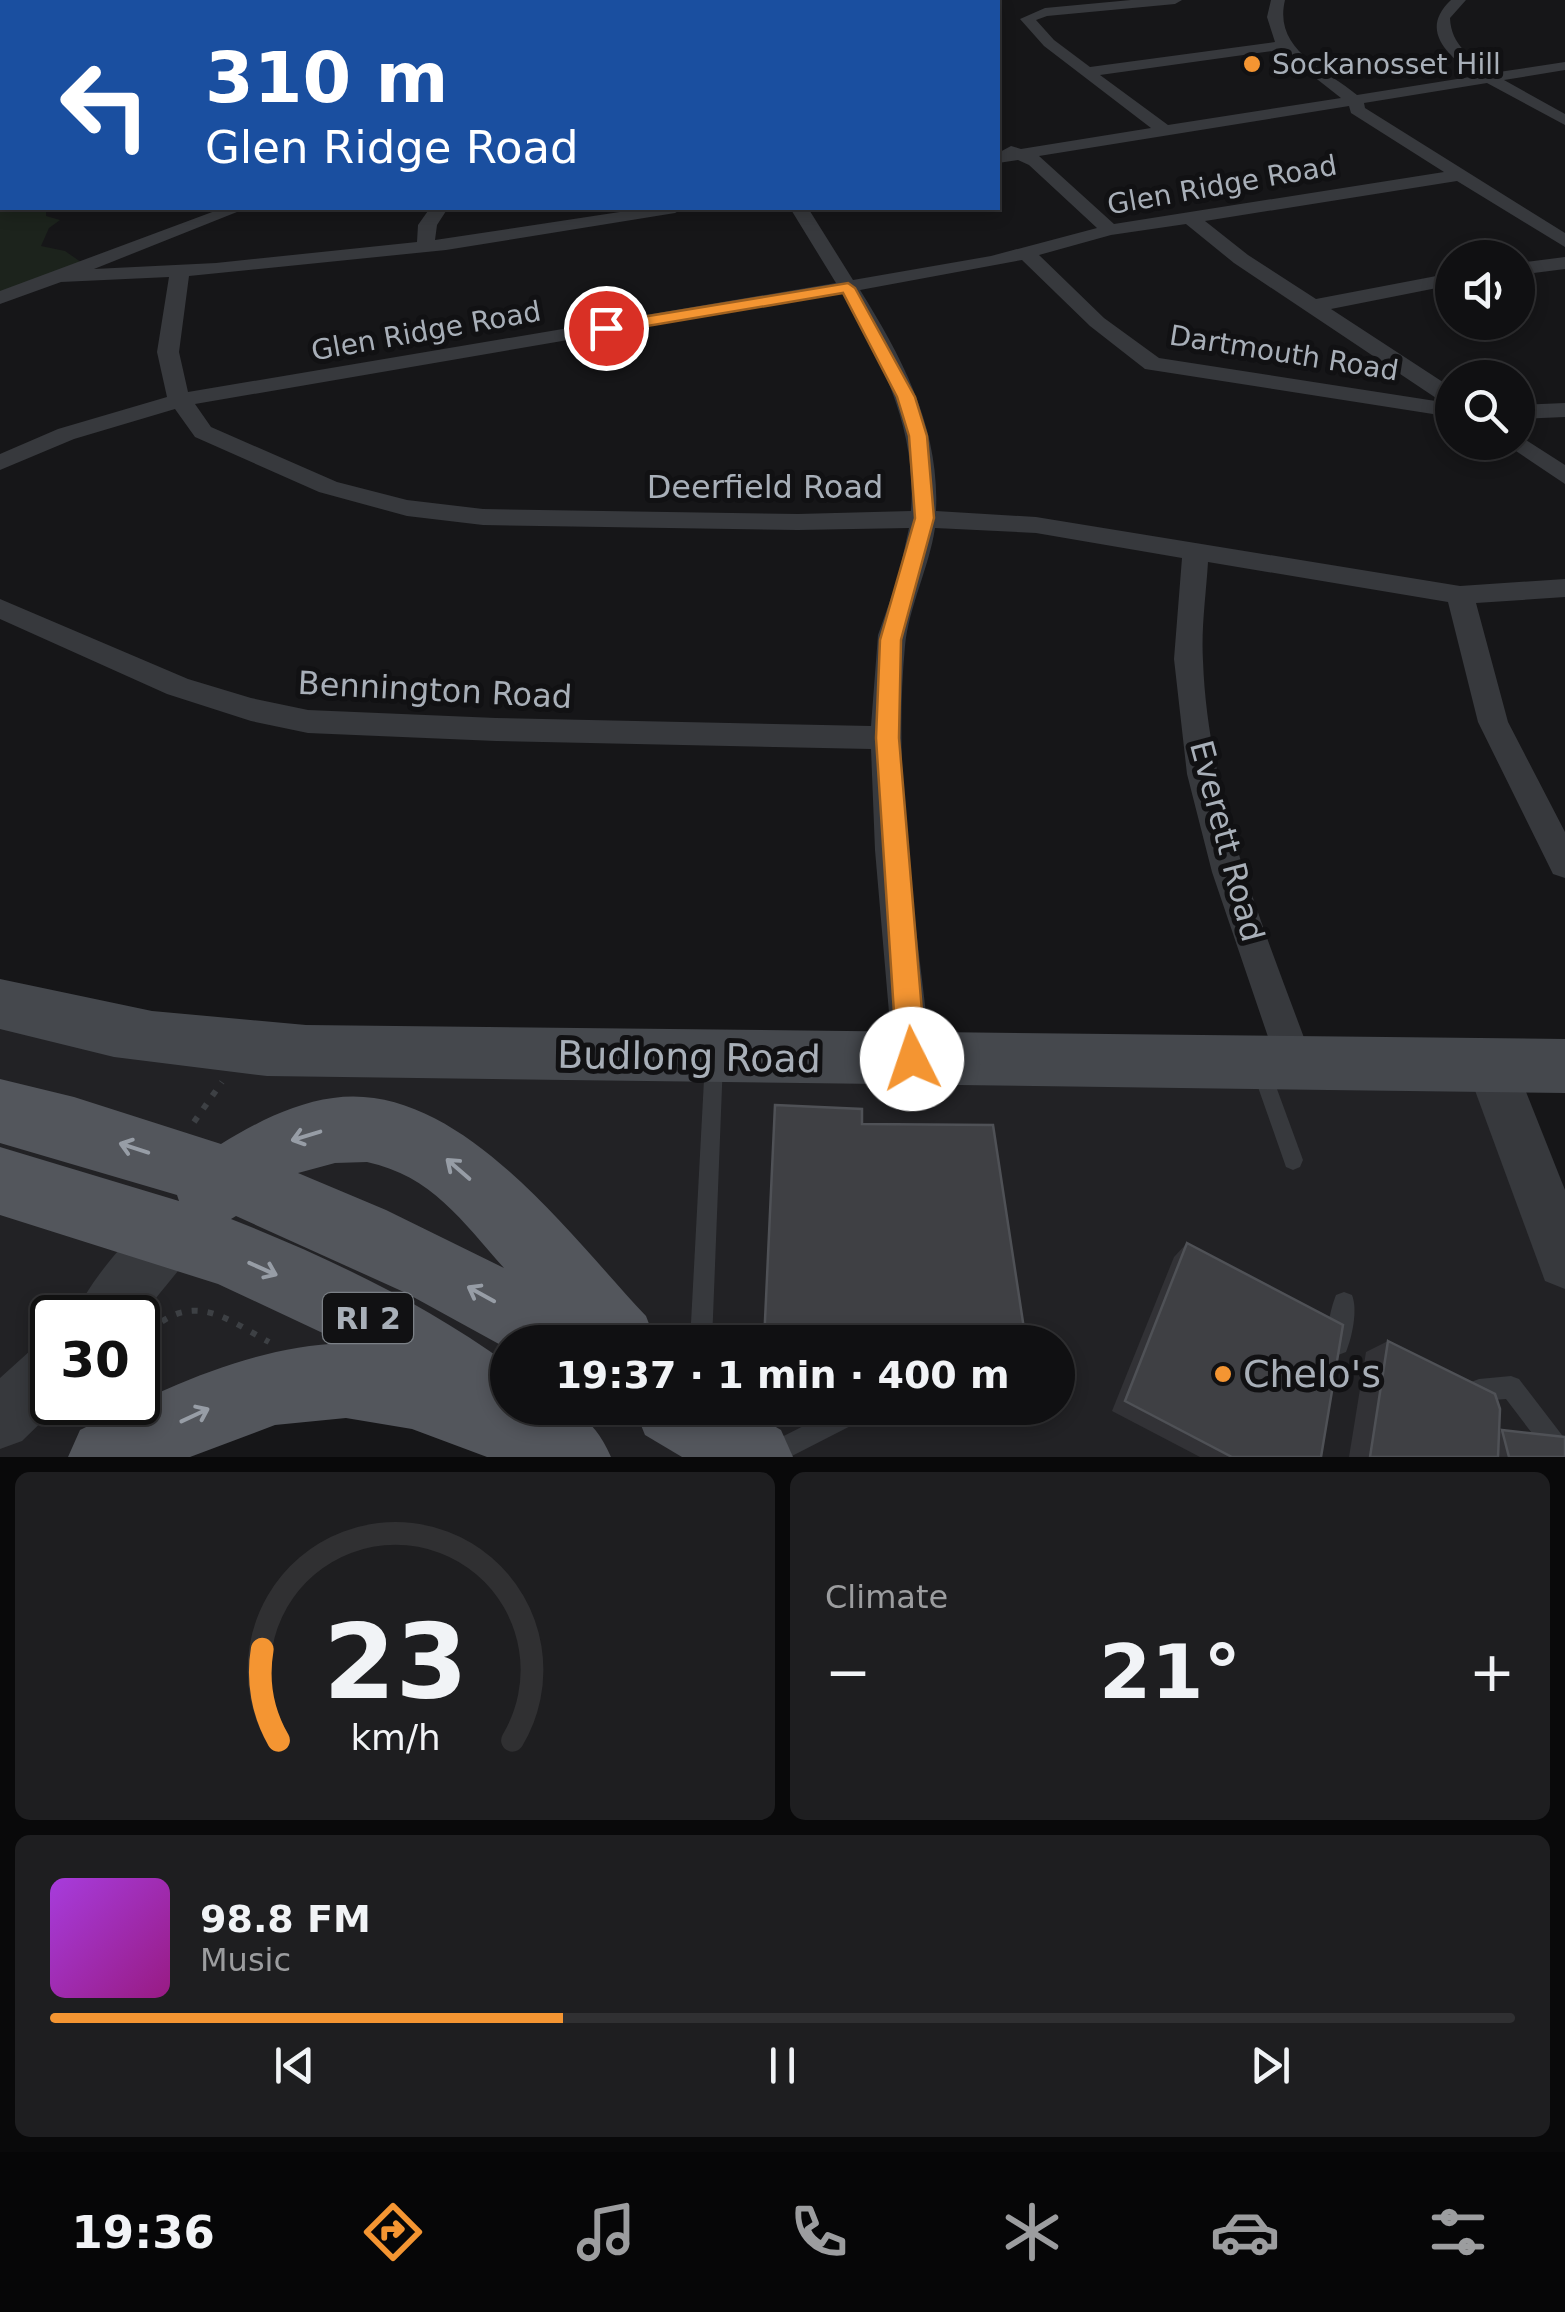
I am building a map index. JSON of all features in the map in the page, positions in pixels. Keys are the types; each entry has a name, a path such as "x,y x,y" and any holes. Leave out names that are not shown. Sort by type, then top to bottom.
{"main road":[{"name":"Budlong Road","path":"0,1004 115,1033 245,1050 1565,1066"},
{"name":"RI 2","path":"0,1110 209,1152 535,1325"},
{"path":"172,1235 209,1152 282,1144 332,1129 373,1128 420,1142 443,1156 489,1197 605,1325"},
{"name":"RI 2","path":"0,1181 247,1262 373,1321 424,1350 558,1448"},
{"path":"107,1457 232,1398 284,1383 314,1382 378,1383 402,1388 558,1448"}],"street":[{"path":"1164,130 1030,25 1030,16 1176,0"},
{"path":"1278,0 1272,14 1275,32 1283,45 1356,102 1357,110 1565,242"},
{"path":"1459,0 1444,15 1445,37 1462,58 1492,80 1565,120"},
{"path":"1086,72 1283,45"},
{"path":"1000,158 1565,66"},
{"path":"1000,141 1035,161 1110,230"},
{"name":"Glen Ridge Road","path":"0,462 66,434 180,400 848,288 1027,254 1110,230 1460,175"},
{"path":"170,210 180,231"},
{"path":"0,298 233,210"},
{"path":"427,244 427,223 437,210"},
{"path":"62,276 180,273 297,263 656,210"},
{"path":"800,210 848,288 906,397 918,436 925,518 890,640 888,738 912,1059"},
{"path":"1190,218 1241,259 1435,387"},
{"name":"Dartmouth Road","path":"1027,254 1097,322 1153,364 1435,407"},
{"path":"1535,267 1565,263"},
{"name":"Deerfield Road","path":"180,273 168,352 180,400 203,432 328,488 408,508 482,517 798,522 925,518 1036,526 1460,595 1565,588"},
{"path":"1314,306 1435,283"},
{"path":"1535,411 1565,410"},
{"path":"1535,454 1565,476"},
{"name":"Everett Road","path":"1196,551 1188,672 1201,767 1237,894 1277,1065"},
{"path":"1460,595 1493,722 1565,864"},
{"name":"Bennington Road","path":"0,608 204,698 290,718 348,726 559,734 733,732 888,738"},
{"path":"1491,1066 1565,1261"},
{"path":"147,1295 172,1235"},
{"path":"0,1419 30,1391"}],"lane":[{"path":"702,1325 714,1057"},
{"path":"1277,1065 1293,1160"},
{"path":"1335,1361 1344,1303"},
{"path":"1479,1390 1511,1388 1564,1457"},
{"path":"766,1457 829,1425"}],"path":[{"path":"209,1152 245,1050"},
{"path":"160,1317 182,1308 204,1310 283,1348"}],"shaded area":[{"path":"0,210 46,210 46,216 60,220 49,228 41,246 65,251 88,267 0,298"},
{"path":"0,1009 73,1029 1478,1068 1565,1225 1565,1457 570,1457 321,1388 126,1457 0,1457"}],"building":[{"path":"775,1105 862,1109 862,1124 993,1125 1023,1325 765,1325"},
{"name":"Chelo's","path":"1187,1243 1343,1325 1321,1457 1232,1457 1125,1401"},
{"path":"1388,1341 1495,1394 1500,1409 1498,1457 1370,1457"},
{"path":"1502,1430 1565,1437 1565,1457 1509,1457"}],"place":[{"name":"Sockanosset Hill","path":"1252,64"},
{"name":"Chelo's","path":"1223,1374"}],"route":[{"path":"606,328 848,288 906,397 918,436 925,518 912,576 890,640 888,738 912,1059"}]}
